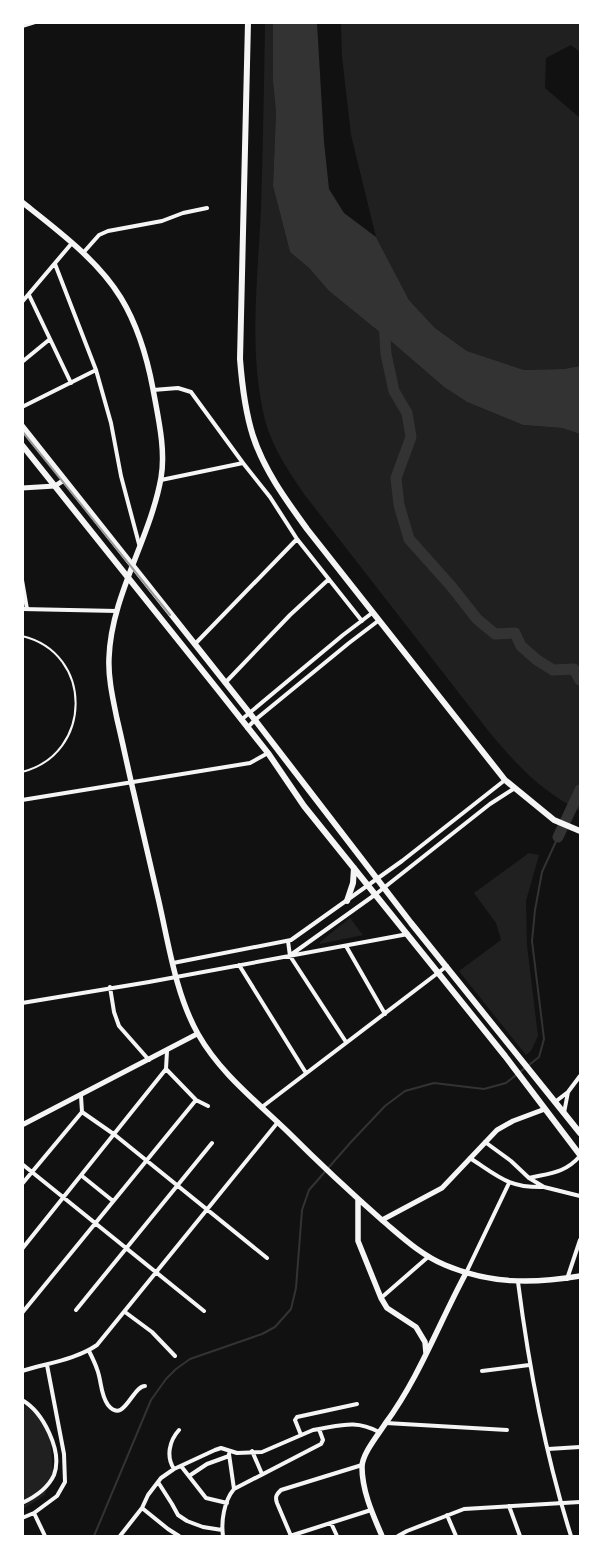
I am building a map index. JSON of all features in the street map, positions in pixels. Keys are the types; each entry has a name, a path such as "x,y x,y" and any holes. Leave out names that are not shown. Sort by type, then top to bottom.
{"main road":[{"path":"248,22 240,342 243,394 247,416 262,460 283,496 378,621 505,780 554,820 580,831"},
{"path":"22,202 72,243 120,296 132,318 146,354 154,390 162,450 161,480 134,566 117,612 109,665 114,702 176,976 185,1006 198,1034 219,1066 261,1108 278,1122 358,1200 428,1257 466,1273 518,1282 542,1282 580,1276"},
{"path":"22,426 255,720 384,888 580,1133"},
{"path":"22,445 268,753 304,806 505,1056 580,1156"},
{"path":"347,901 353,883 354,868"},
{"path":"358,1200 358,1241 381,1298 387,1308 416,1327 425,1342 426,1353"},
{"path":"382,1536 371,1510 364,1485 362,1465 371,1444 402,1400 466,1273"}],"street":[{"path":"22,26 36,22"},
{"path":"82,253 99,236 108,231 162,221 183,213 207,208"},
{"path":"22,302 72,243"},
{"path":"55,264 96,370 111,423 121,476 140,547"},
{"path":"29,295 71,383"},
{"path":"22,362 50,339"},
{"path":"22,407 96,370"},
{"path":"154,390 178,388 191,392 270,497 297,538 362,621"},
{"path":"161,480 243,463"},
{"path":"22,488 55,486 64,480"},
{"path":"195,644 297,538"},
{"path":"225,683 290,615 329,579"},
{"path":"22,580 25,609 117,612"},
{"path":"241,720 372,613"},
{"path":"247,728 378,621"},
{"path":"22,800 250,763 268,753"},
{"path":"173,963 288,941 378,879 505,780"},
{"path":"290,956 384,888 490,804 514,788"},
{"path":"22,1003 408,934"},
{"path":"288,941 290,956 346,1042"},
{"path":"346,946 385,1014"},
{"path":"239,965 306,1073"},
{"path":"261,1108 447,966"},
{"path":"110,987 114,1012 119,1026 148,1060"},
{"path":"22,1125 198,1034"},
{"path":"22,1250 166,1069 167,1051"},
{"path":"166,1069 196,1100 208,1106"},
{"path":"554,1102 568,1092 580,1076"},
{"path":"564,1113 568,1092"},
{"path":"22,1184 82,1112 81,1096"},
{"path":"22,1313 196,1100"},
{"path":"382,1220 442,1188 497,1130 513,1121 545,1109"},
{"path":"82,1112 115,1135 267,1258"},
{"path":"22,1371 89,1351 97,1345 278,1122"},
{"path":"485,1142 511,1160 529,1178 544,1187 580,1196"},
{"path":"76,1310 212,1143"},
{"path":"529,1178 564,1170 572,1165 580,1156"},
{"path":"470,1158 509,1183 528,1188 544,1187"},
{"path":"22,1164 204,1310"},
{"path":"82,1176 113,1201"},
{"path":"466,1273 509,1183"},
{"path":"567,1278 580,1240"},
{"path":"381,1298 428,1257"},
{"path":"518,1282 530,1365 561,1504 571,1536"},
{"path":"125,1312 152,1332 175,1356"},
{"path":"89,1351 97,1368 102,1397 112,1409 120,1410 128,1404 139,1388 145,1386"},
{"path":"22,1518 34,1513 57,1496 66,1476 64,1454 47,1365"},
{"path":"482,1372 530,1365"},
{"path":"22,1400 32,1406 42,1419 52,1443 56,1461 53,1476 46,1487 36,1496 22,1503"},
{"path":"301,1434 295,1420 297,1417 357,1404"},
{"path":"386,1423 506,1430"},
{"path":"120,1536 142,1508 148,1495 158,1482 174,1469 215,1450 221,1448 237,1453 262,1452 301,1434 346,1424 367,1426 379,1432"},
{"path":"174,1469 168,1459 175,1435 179,1430"},
{"path":"234,1489 321,1444 323,1440 319,1430"},
{"path":"548,1449 580,1447"},
{"path":"223,1536 222,1530 227,1503 234,1489 228,1450"},
{"path":"252,1451 262,1474"},
{"path":"189,1476 207,1464 229,1456"},
{"path":"362,1465 281,1490 275,1498 290,1536 371,1510"},
{"path":"181,1466 206,1498 227,1503"},
{"path":"158,1482 178,1515 187,1521 203,1527 222,1530"},
{"path":"398,1536 464,1509 580,1502"},
{"path":"509,1506 520,1536"},
{"path":"142,1508 179,1536"},
{"path":"34,1513 45,1536"},
{"path":"447,1516 456,1536"},
{"path":"331,1523 337,1536"}],"lane":[{"path":"22,636 42,644 60,659 72,679 76,692 76,707 70,734 59,750 40,765 22,772"}],"shaded area":[{"path":"265,23 273,23 273,82 276,112 273,186 290,252 309,268 329,291 444,387 467,402 523,425 562,428 580,434 580,811 553,795 531,777 490,733 304,494 276,449 268,430 260,394 255,341 262,185"},
{"path":"273,23 317,23 324,142 329,189 344,213 376,237 409,300 435,328 467,351 524,370 563,369 580,366 580,434 562,428 523,425 467,402 444,387 329,291 309,268 290,252 273,186 276,112 273,82"},
{"path":"341,23 580,23 580,52 571,45 546,58 545,88 580,118 580,366 563,369 524,370 467,351 435,328 409,300 376,237 351,135 342,56"},
{"path":"529,853 539,855 526,901 527,945 538,1036 531,1051 526,1055 459,971 501,940 496,923 474,893"},
{"path":"350,918 363,935 320,944 320,942"},
{"path":"23,1404 42,1419 50,1435 53,1476 45,1495 23,1509"}],"waterway":[{"path":"384,321 386,354 394,391 407,413 411,437 396,478 399,505 409,539 451,586 477,619 495,634 515,633 521,646 537,660 553,670 574,669 580,680"},
{"path":"558,837 580,790"},
{"path":"529,1065 539,1057 544,1039 532,941 535,910 542,872 558,837"},
{"path":"94,1536 151,1400 166,1379 190,1359 262,1334 275,1327 291,1309 296,1288 302,1210 309,1190 351,1142 385,1106 405,1091 434,1083 484,1089 506,1083 525,1068"}],"railway":[{"path":"22,431 170,615"}]}
